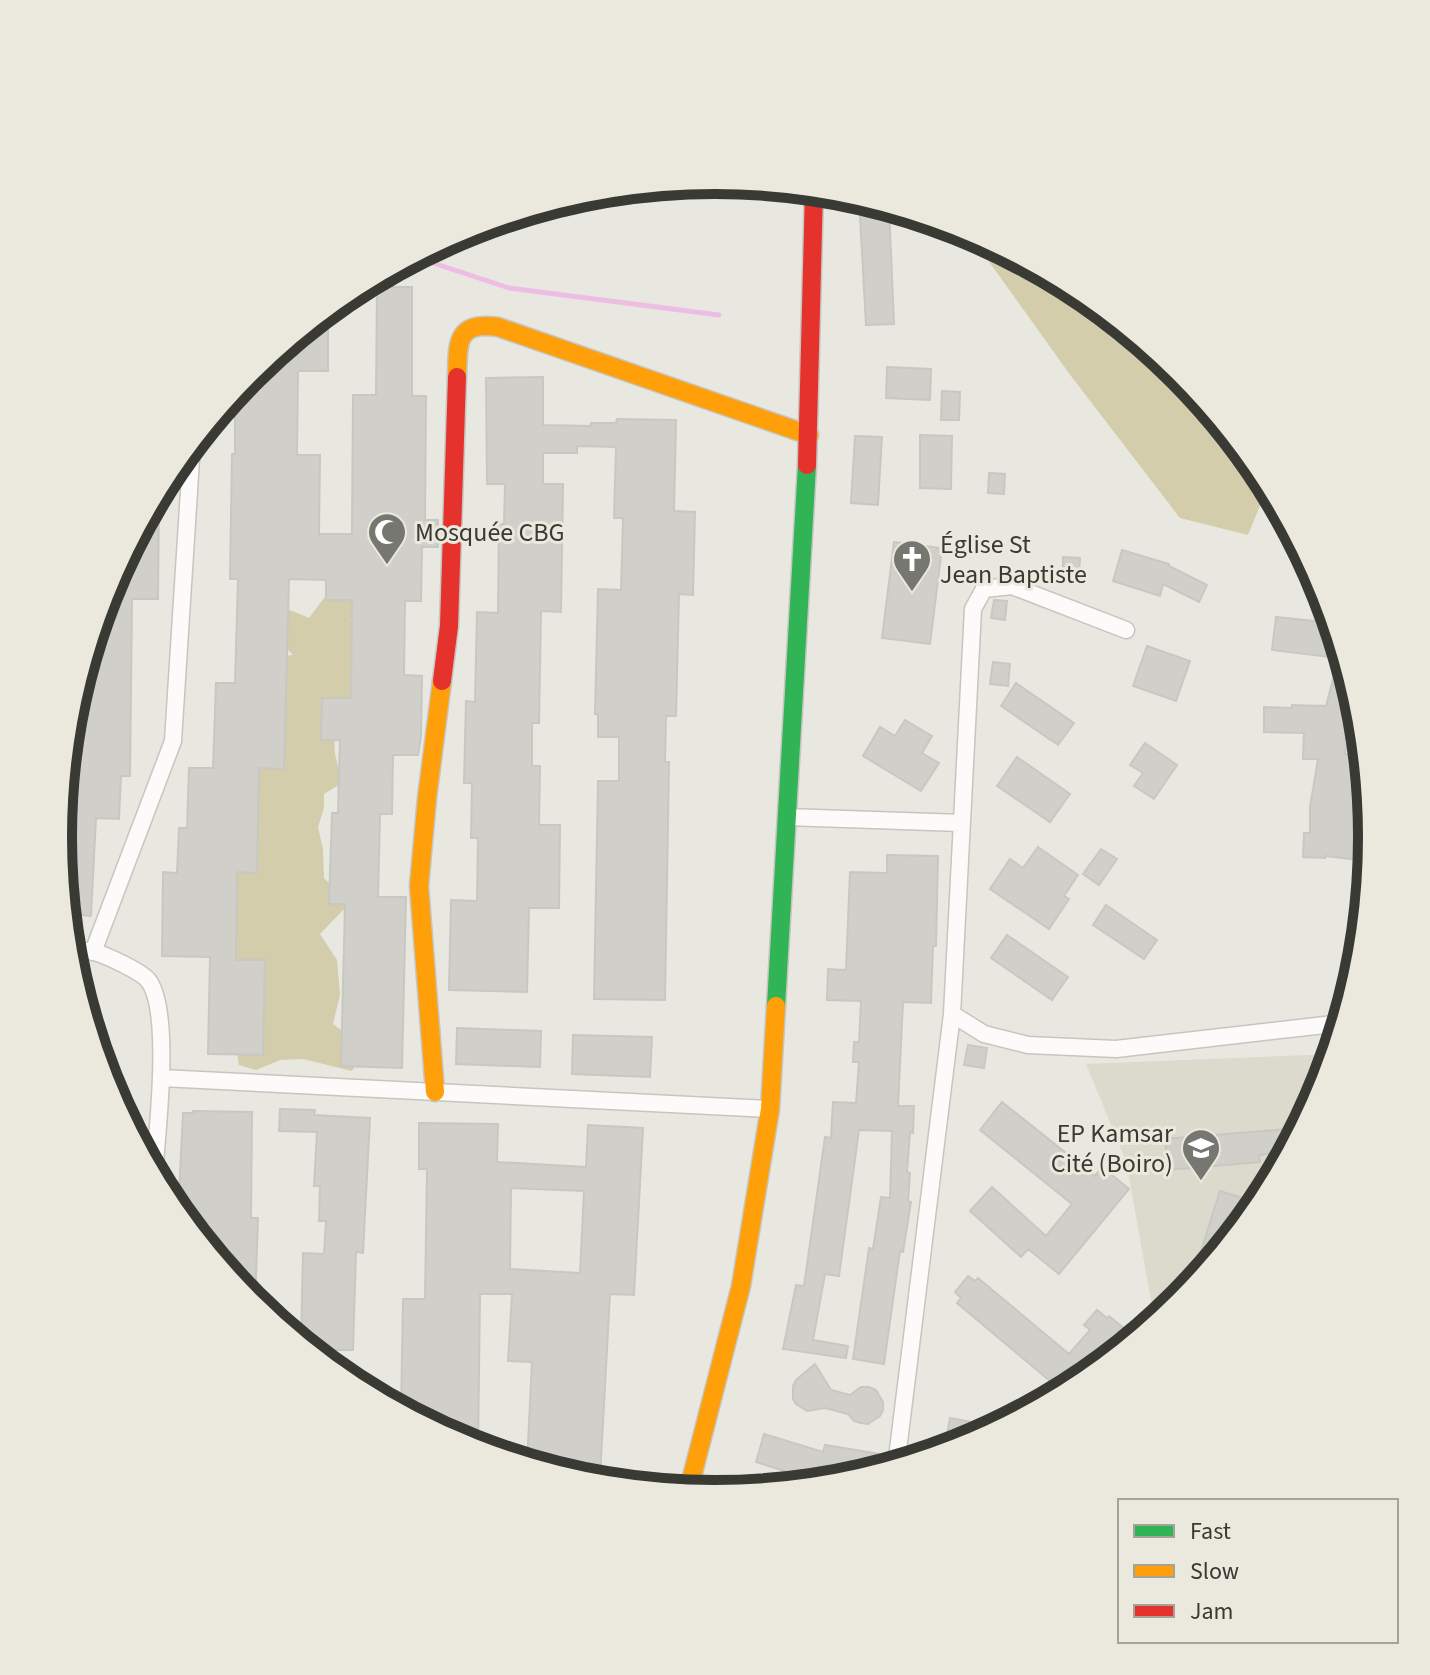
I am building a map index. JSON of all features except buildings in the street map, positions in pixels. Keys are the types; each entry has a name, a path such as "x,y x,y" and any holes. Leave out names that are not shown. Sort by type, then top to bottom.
{"street":[{"path":"691,1479 741,1286 770,1109 809,435 814,203"},
{"path":"435,1092 419,886 449,626 458,342 464,333 474,327 498,327 809,435"},
{"path":"93,952 173,741 191,466"},
{"path":"898,1454 952,1014 973,609 984,589 1012,586 1126,630"},
{"path":"787,817 961,823"},
{"path":"82,952 93,952 125,964 148,980 159,1007 161,1078 155,1154"},
{"path":"952,1014 984,1034 1028,1045 1116,1049 1330,1024"},
{"path":"161,1078 770,1109"}],"shaded area":[{"path":"983,253 1072,303 1106,327 1170,383 1225,446 1262,500 1248,535 1180,518 1071,376"},
{"path":"334,585 361,601 350,620 370,634 361,687 349,699 333,705 335,754 342,783 324,794 324,808 318,827 324,878 349,904 320,934 337,960 340,995 333,1024 365,1048 352,1071 303,1059 280,1060 256,1070 239,1065 229,998 216,827 269,658 293,655 275,637 269,619 290,610 309,618"},
{"name":"EP Kamsar Cité (Boiro)","path":"1320,1054 1292,1122 1250,1195 1198,1261 1153,1308 1126,1161 1086,1064"}],"waterway":[{"path":"430,262 509,288 719,315"}],"traffic: fast":[{"path":"776,1006 807,465"}],"traffic: slow":[{"path":"457,377 459,345 466,331 484,326 498,327 809,435"},
{"path":"435,1092 419,886 442,681"},
{"path":"691,1479 741,1286 770,1109 776,1006"}],"traffic: jam":[{"path":"807,465 814,203"},
{"path":"442,681 449,626 457,377"}],"place":[{"name":"Mosquée CBG","path":"387,566"},
{"name":"Église St Jean Baptiste","path":"912,593"},
{"name":"EP Kamsar Cité (Boiro)","path":"1201,1182"}]}
